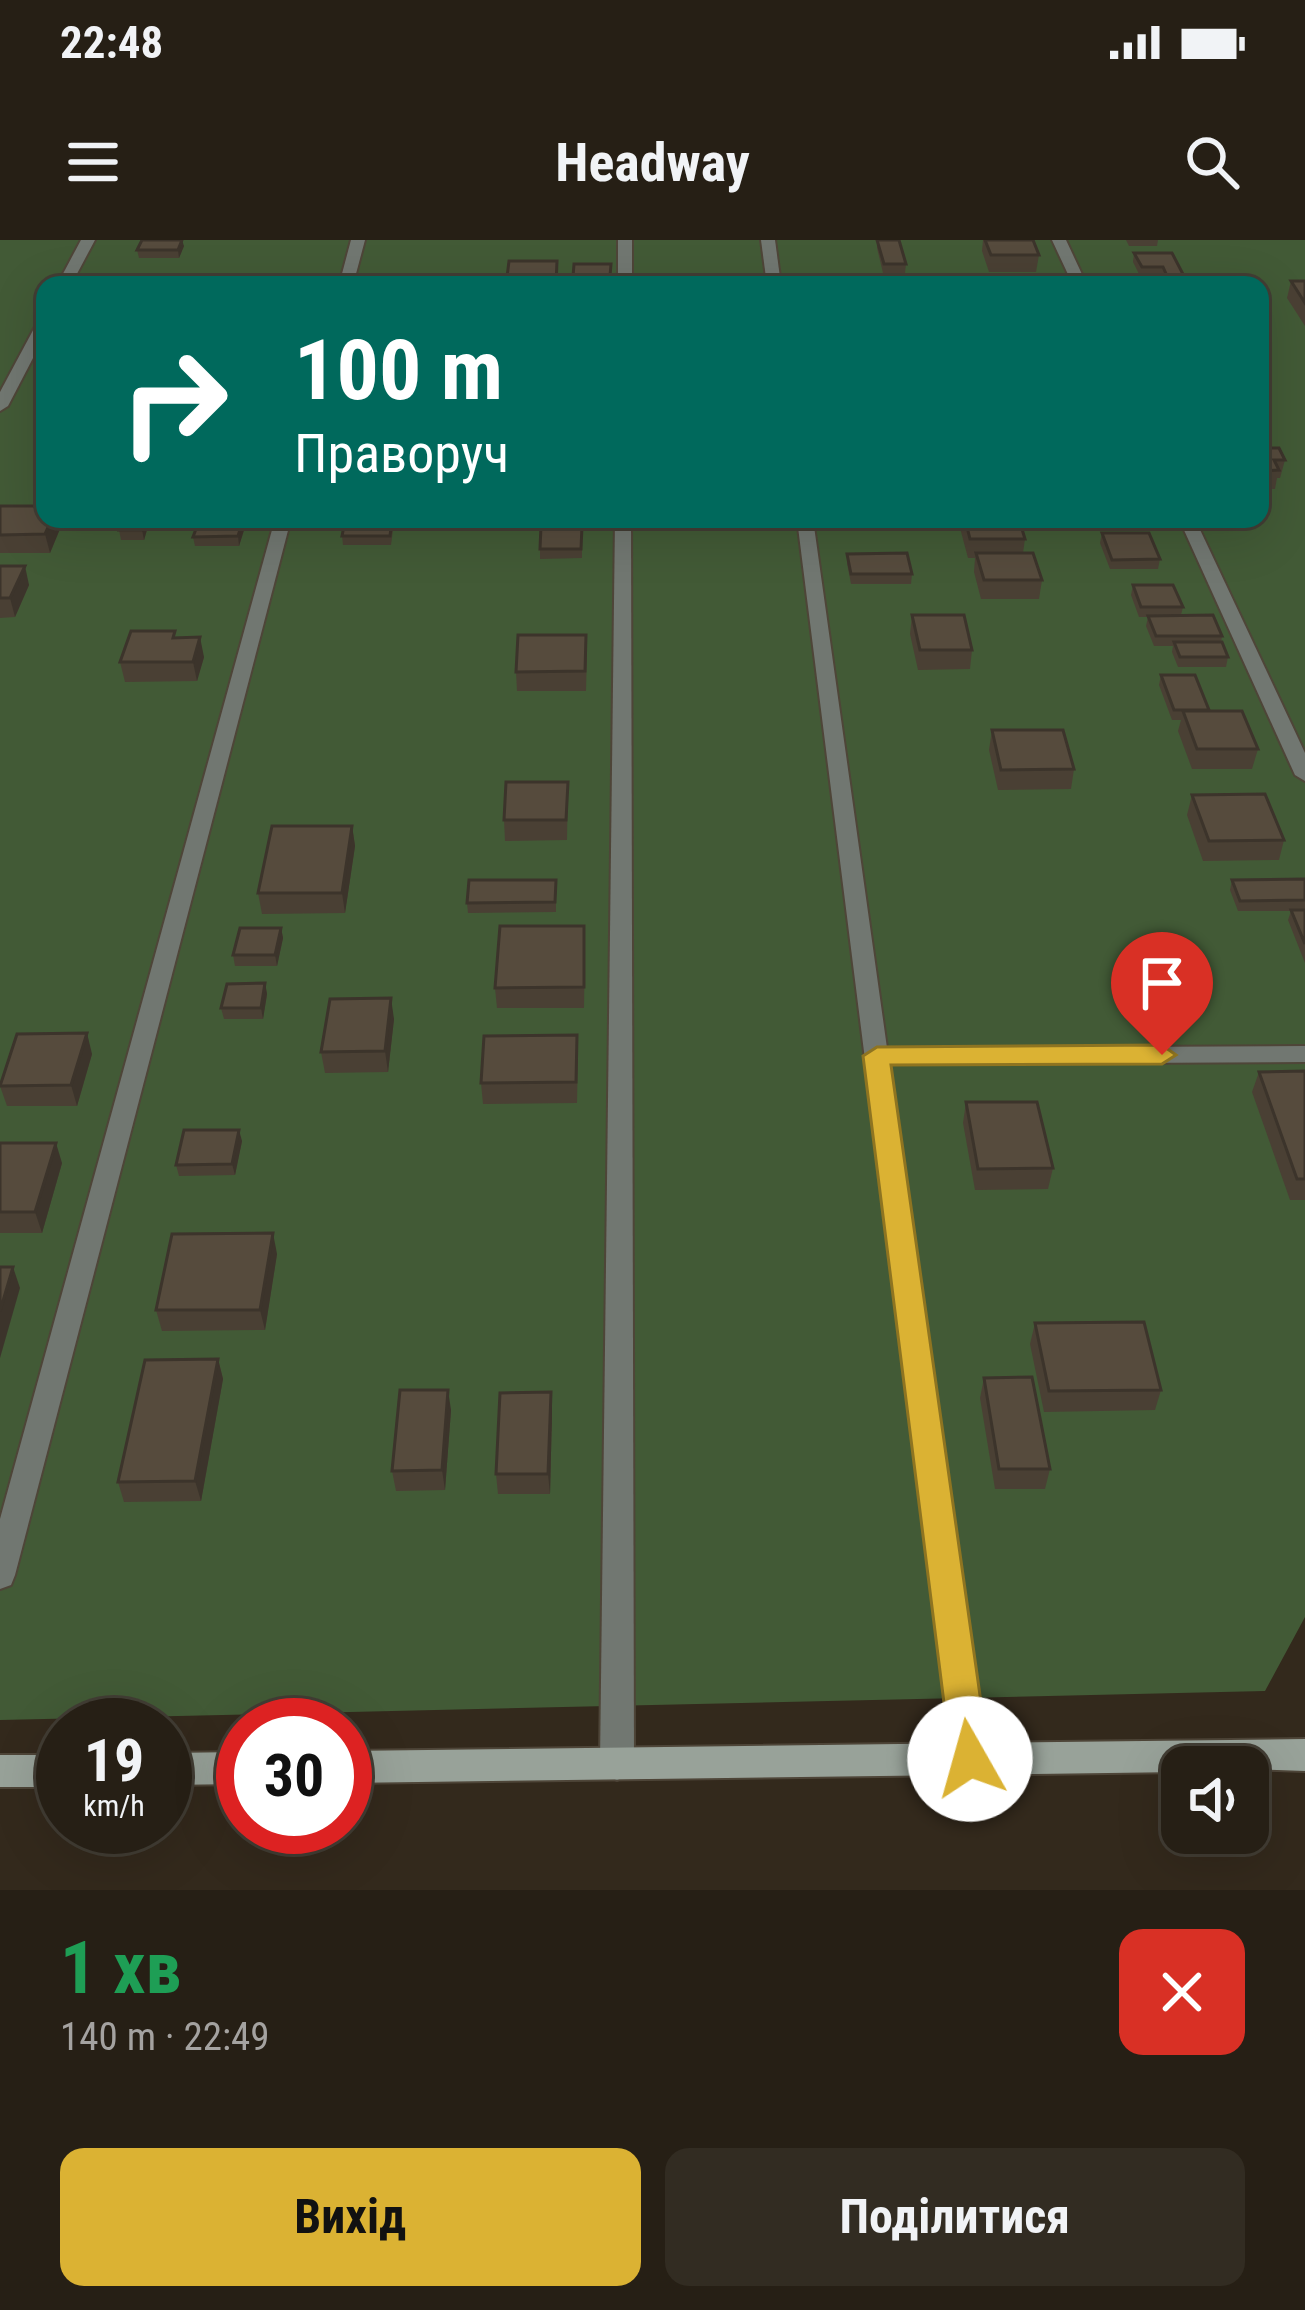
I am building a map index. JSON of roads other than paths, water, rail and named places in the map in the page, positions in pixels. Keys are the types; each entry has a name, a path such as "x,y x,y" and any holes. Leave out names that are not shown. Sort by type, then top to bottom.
{"street":[{"path":"69,276 88,240"},
{"path":"348,276 358,240"},
{"path":"625,240 625,276"},
{"path":"768,240 773,276"},
{"path":"1059,240 1075,276"},
{"path":"0,406 36,338"},
{"path":"0,1576 281,528"},
{"path":"617,1764 623,528"},
{"path":"806,528 970,1759"},
{"path":"1191,528 1305,775"},
{"path":"877,1056 1305,1054"},
{"path":"372,1767 1305,1755"},
{"path":"0,1772 36,1771"}]}
